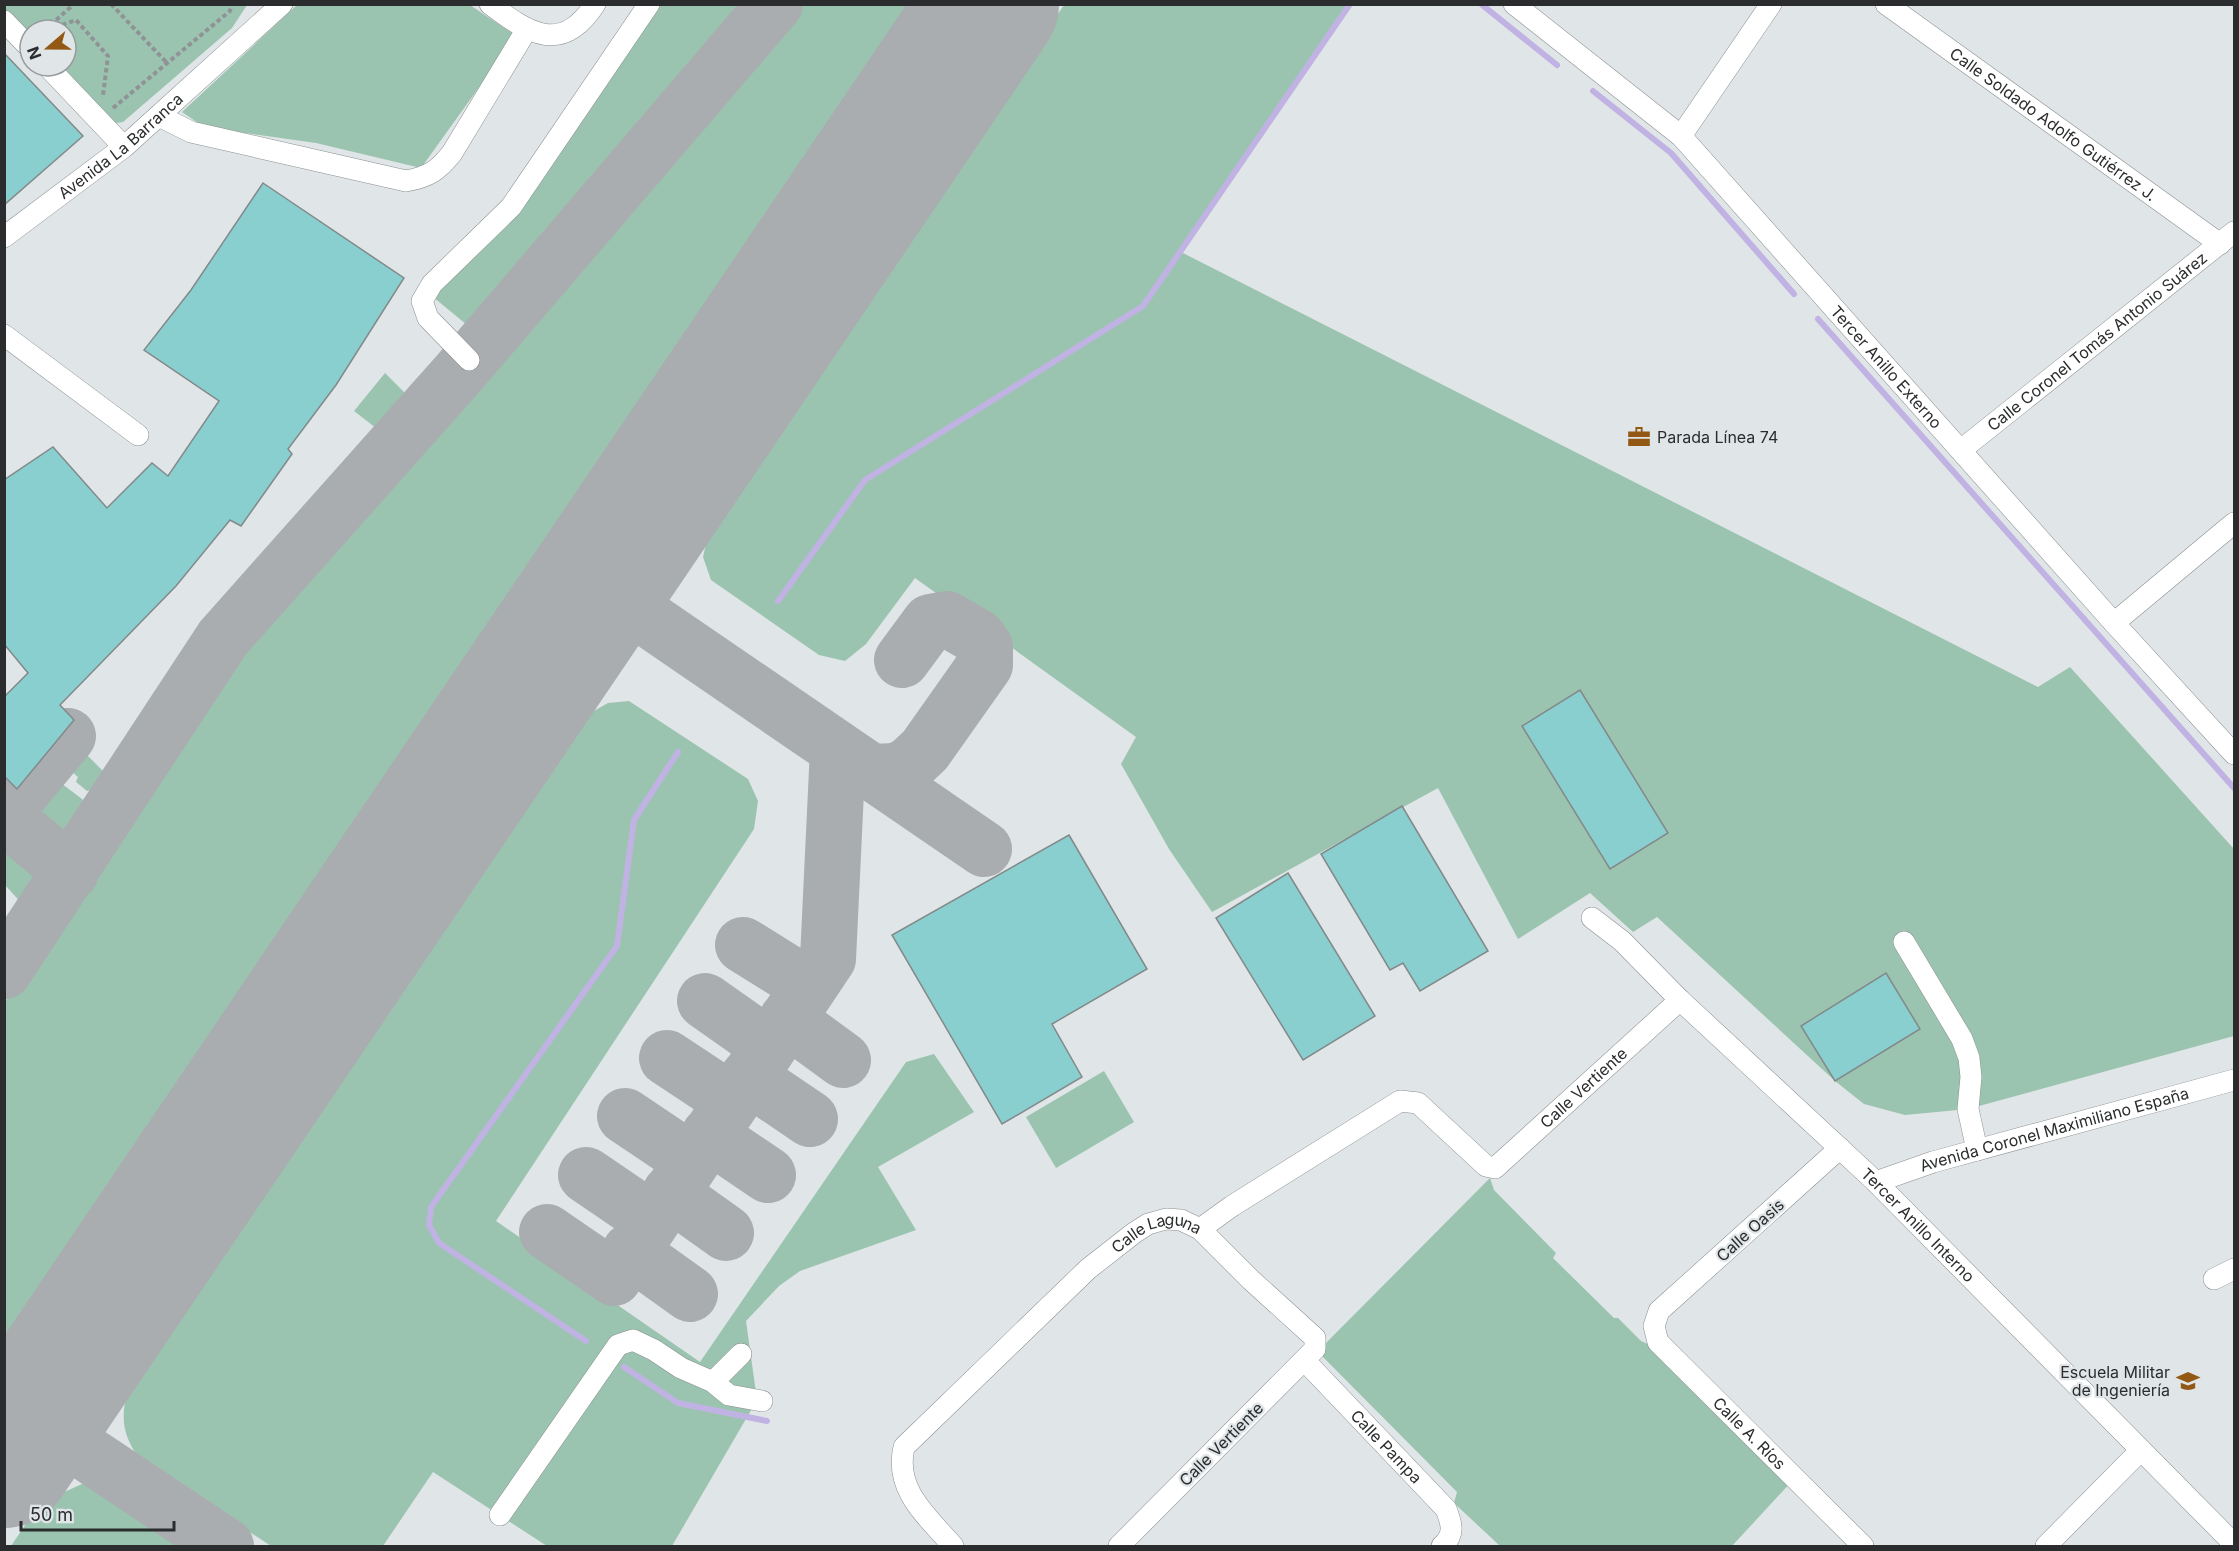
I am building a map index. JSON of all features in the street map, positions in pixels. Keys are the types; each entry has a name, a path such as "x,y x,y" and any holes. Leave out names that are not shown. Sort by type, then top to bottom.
{"street":[{"name":"Avenida La Barranca","path":"233,50 259,4"},
{"name":"Avenida La Barranca","path":"4,237 123,147 282,4"},
{"path":"490,4 527,29 548,37 572,31 595,4"},
{"path":"469,360 428,318 422,301 432,284 512,207 649,4"},
{"name":"Tercer Anillo Externo","path":"1514,4 1681,136 2114,623 2235,754"},
{"path":"1681,136 1771,4"},
{"name":"Calle Soldado Adolfo Gutiérrez J.","path":"1886,4 2227,238"},
{"path":"4,21 18,36"},
{"path":"159,116 191,132 406,181 426,178 439,170 452,153 527,29"},
{"path":"58,78 123,147"},
{"name":"Calle Coronel Tomás Antonio Suárez","path":"1961,450 2227,238"},
{"path":"4,335 138,435"},
{"path":"2114,623 2235,523"},
{"name":"Tercer Anillo Interno","path":"1592,918 1622,941 1680,1000 1876,1182 2141,1449 2231,1532"},
{"path":"1904,942 1962,1039 1969,1058 1971,1077 1968,1109 1977,1150"},
{"name":"Calle Vertiente","path":"1486,1166 1495,1168 1503,1162 1680,1000"},
{"name":"Avenida Coronel Maximiliano España","path":"1876,1182 1933,1162 2235,1080"},
{"name":"Calle Laguna","path":"953,1546 907,1491 901,1463 904,1447 1088,1269 1148,1224 1166,1219 1181,1220 1200,1228 1401,1101 1418,1103 1486,1166"},
{"name":"Calle Oasis","path":"1659,1311 1840,1148"},
{"name":"Calle Vertiente","path":"1119,1546 1315,1349 1315,1338 1251,1280 1200,1228"},
{"path":"2214,1279 2235,1269"},
{"name":"Calle A. Ríos","path":"1659,1311 1654,1326 1658,1342 1863,1546"},
{"path":"500,1515 618,1345 633,1340 681,1368 713,1382 729,1395 762,1401"},
{"path":"713,1382 741,1354"},
{"name":"Calle Pampa","path":"1305,1361 1446,1509 1453,1525 1445,1544"},
{"path":"2046,1546 2141,1449"}],"path":[{"path":"59,18 74,4"},
{"path":"111,4 167,63"},
{"path":"95,90 112,109 230,11 232,4"},
{"path":"78,22 108,56 102,98"}],"green space":[{"path":"4,5 247,5 232,28 123,122 116,123 68,78 78,78 78,18 18,18 18,28 5,14"},
{"path":"297,5 470,5 516,36 421,168 316,143 204,127 182,112"},
{"path":"660,5 752,5 472,329 433,297 522,208"},
{"path":"800,5 910,5 13,1362 5,1367 5,1002 201,705 260,624"},
{"path":"1064,5 1350,5 1181,252 2038,687 2070,667 2234,849 2234,1036 1968,1109 1905,1115 1864,1104 1835,1081 1657,917 1633,932 1590,893 1518,939 1438,788 1212,912 1169,849 1121,764 1136,737 915,578 866,644 845,661 819,655 711,580 703,557 710,526"},
{"path":"385,373 414,402 385,435 354,411"},
{"path":"629,701 748,779 758,801 754,829 496,1221 700,1362 906,1062 934,1054 974,1112 878,1167 916,1230 800,1271 779,1286 746,1321 757,1400 672,1546 547,1546 433,1472 383,1546 271,1546 140,1460 129,1441 124,1425 128,1386 583,717 608,703"},
{"path":"70,738 107,775 98,788 87,791 76,782 78,777 56,758"},
{"path":"49,774 82,799 91,812 61,852 18,811"},
{"path":"6,825 52,869 25,907 5,885"},
{"path":"1104,1071 1134,1122 1056,1168 1026,1117"},
{"path":"1490,1178 1494,1190 1556,1253 1553,1258 1614,1318 1618,1318 1641,1341 1650,1345 1793,1480 1732,1546 1500,1546 1454,1503 1457,1492 1323,1357 1322,1349 1327,1342"},
{"path":"82,1484 110,1485 198,1546 11,1546 40,1503"}],"building":[{"path":"4,53 18,68 18,78 28,78 83,136 4,205"},
{"path":"263,183 404,278 336,385 288,449 292,454 241,526 230,520 176,586 60,705 74,720 17,789 4,776 4,697 28,673 4,644 4,480 53,447 107,508 152,463 168,476 219,401 144,350 191,290"},
{"path":"1580,690 1668,833 1610,869 1522,726"},
{"path":"1402,806 1488,951 1420,991 1403,963 1390,970 1321,854"},
{"path":"1069,835 1147,969 1052,1024 1082,1077 1002,1124 892,935"},
{"path":"1288,873 1375,1016 1303,1060 1216,918"},
{"path":"1886,973 1920,1029 1835,1081 1801,1026"}],"waterway":[{"path":"778,601 865,480 1143,306 1350,4"},
{"path":"1481,4 1557,65"},
{"path":"1593,91 1671,153 1794,294"},
{"path":"1818,319 2234,788"},
{"path":"586,1341 439,1243 429,1225 431,1207 617,946 634,820 678,752"},
{"path":"624,1367 678,1403 767,1421"}],"taxiway":[{"path":"4,971 223,638 457,375 775,4"},
{"path":"597,584 984,849"},
{"path":"870,772 896,771 909,765 925,750 985,665 985,647 978,637 947,619 930,622 902,660"},
{"path":"4,813 68,736"},
{"path":"547,1232 614,1278 828,959 838,749"},
{"path":"4,816 71,872"},
{"path":"743,945 809,986"},
{"path":"705,1001 769,1046"},
{"path":"787,1019 843,1060"},
{"path":"667,1058 732,1101"},
{"path":"748,1077 810,1119"},
{"path":"625,1116 692,1161"},
{"path":"709,1135 768,1175"},
{"path":"586,1175 652,1220"},
{"path":"670,1193 726,1233"},
{"path":"630,1251 690,1294"},
{"path":"4,1398 226,1546"}],"runway":[{"path":"4,1459 990,4"}],"place":[{"name":"Parada Línea 74","path":"1639,437"},
{"name":"Escuela Militar de Ingeniería","path":"2188,1381"}]}
